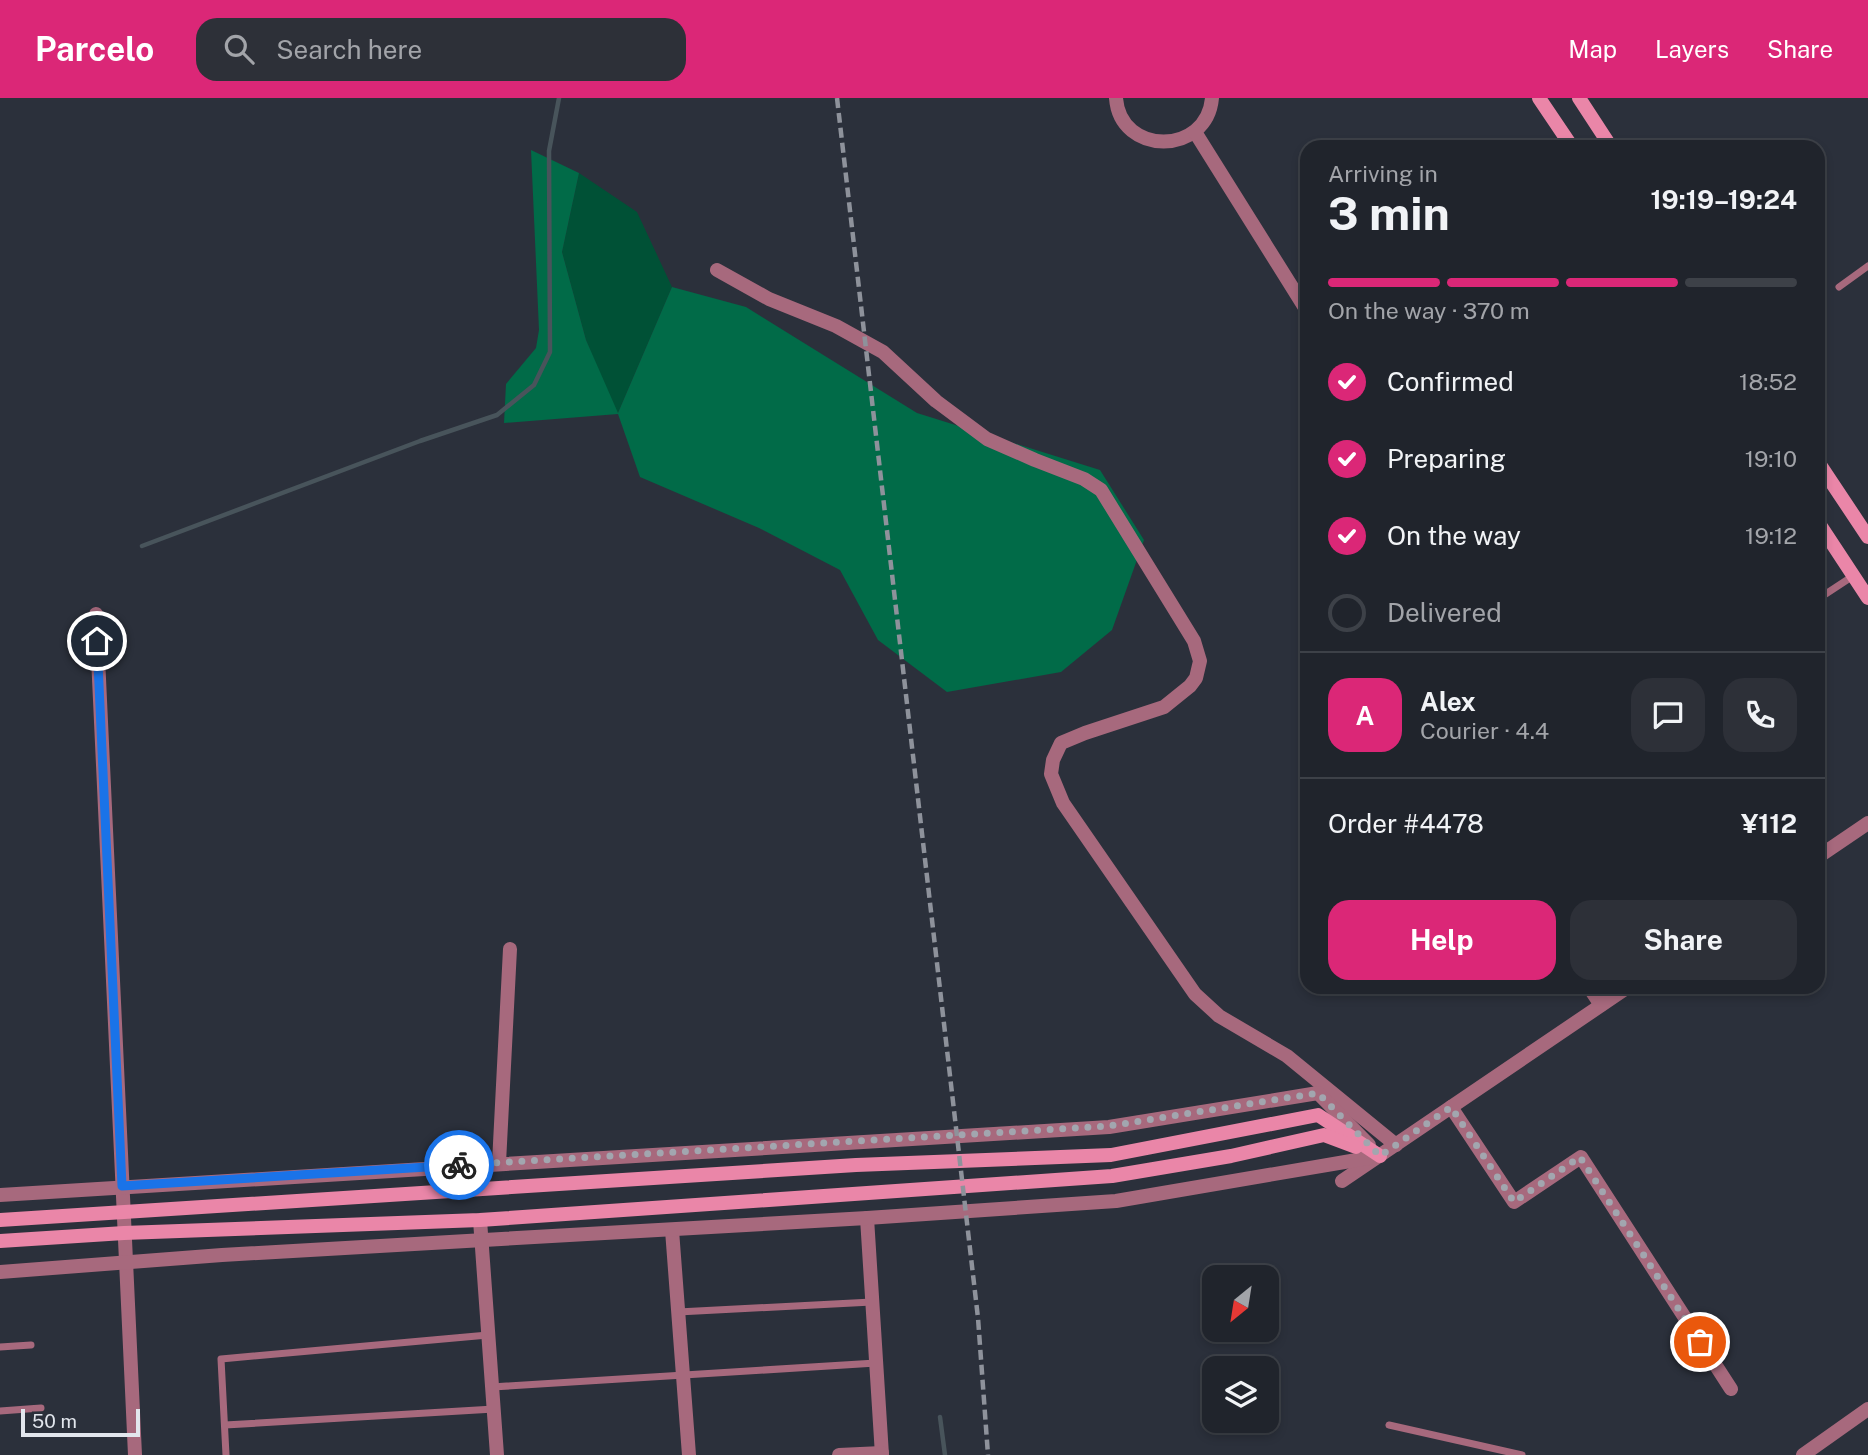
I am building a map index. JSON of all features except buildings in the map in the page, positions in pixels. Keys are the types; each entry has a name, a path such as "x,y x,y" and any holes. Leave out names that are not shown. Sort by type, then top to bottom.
{"main road":[{"path":"1539,98 1567,140"},
{"path":"1579,98 1606,140"},
{"path":"1825,472 1868,537"},
{"path":"1825,533 1868,598"},
{"path":"0,1220 856,1165 1111,1155 1318,1115 1380,1156"},
{"path":"0,1241 124,1233 480,1220 1112,1176 1231,1156 1324,1135 1380,1156"}],"street":[{"path":"1115,98 1123,121 1134,133 1149,141 1165,143 1181,140 1195,132 1205,120 1212,98"},
{"path":"1195,132 1300,300"},
{"path":"717,270 769,299 836,326 883,352 936,401 987,439 1084,479 1101,490 1194,641 1200,661 1196,678 1190,687 1164,707 1062,743 1053,760 1051,774 1063,803 1195,994 1219,1016 1287,1056 1396,1145"},
{"path":"96,614 135,1455"},
{"path":"1825,852 1868,823"},
{"path":"499,1163 509,949"},
{"path":"1594,994 1601,1005"},
{"path":"1342,1181 1618,994"},
{"path":"0,1195 1109,1126 1318,1093 1380,1156"},
{"path":"1451,1107 1514,1202 1580,1157 1731,1389"},
{"path":"0,1272 222,1255 482,1242 1116,1200 1380,1156"},
{"path":"839,1455 882,1454 867,1218"},
{"path":"480,1220 497,1455"},
{"path":"672,1230 689,1455"},
{"path":"1803,1455 1868,1409"}],"lane":[{"path":"1839,287 1868,266"},
{"path":"1825,594 1853,576"},
{"path":"678,1312 872,1302"},
{"path":"226,1455 221,1359 488,1335"},
{"path":"0,1347 30,1345"},
{"path":"492,1387 876,1363"},
{"path":"0,1411 41,1409"},
{"path":"225,1425 494,1409"},
{"path":"1388,1425 1522,1455"}],"green space":[{"path":"531,150 579,173 562,252 586,340 618,413 672,287 746,307 917,413 1100,470 1144,540 1112,630 1061,672 947,692 878,640 840,570 759,528 640,477 618,414 504,423 506,384 536,348 539,330"},
{"path":"579,173 637,212 672,287 618,413 586,340 562,252"}],"waterway":[{"path":"142,546 420,441 497,415 534,385 550,352 549,151 559,98"},
{"path":"940,1417 945,1455"}],"railway":[{"path":"837,98 978,1318 988,1455"}],"way so far":[{"path":"459,1165 1109,1126 1318,1093 1380,1156 1451,1107 1514,1202 1580,1157 1700,1342"}],"route":[{"path":"97,641 122,1186 459,1165"}]}
